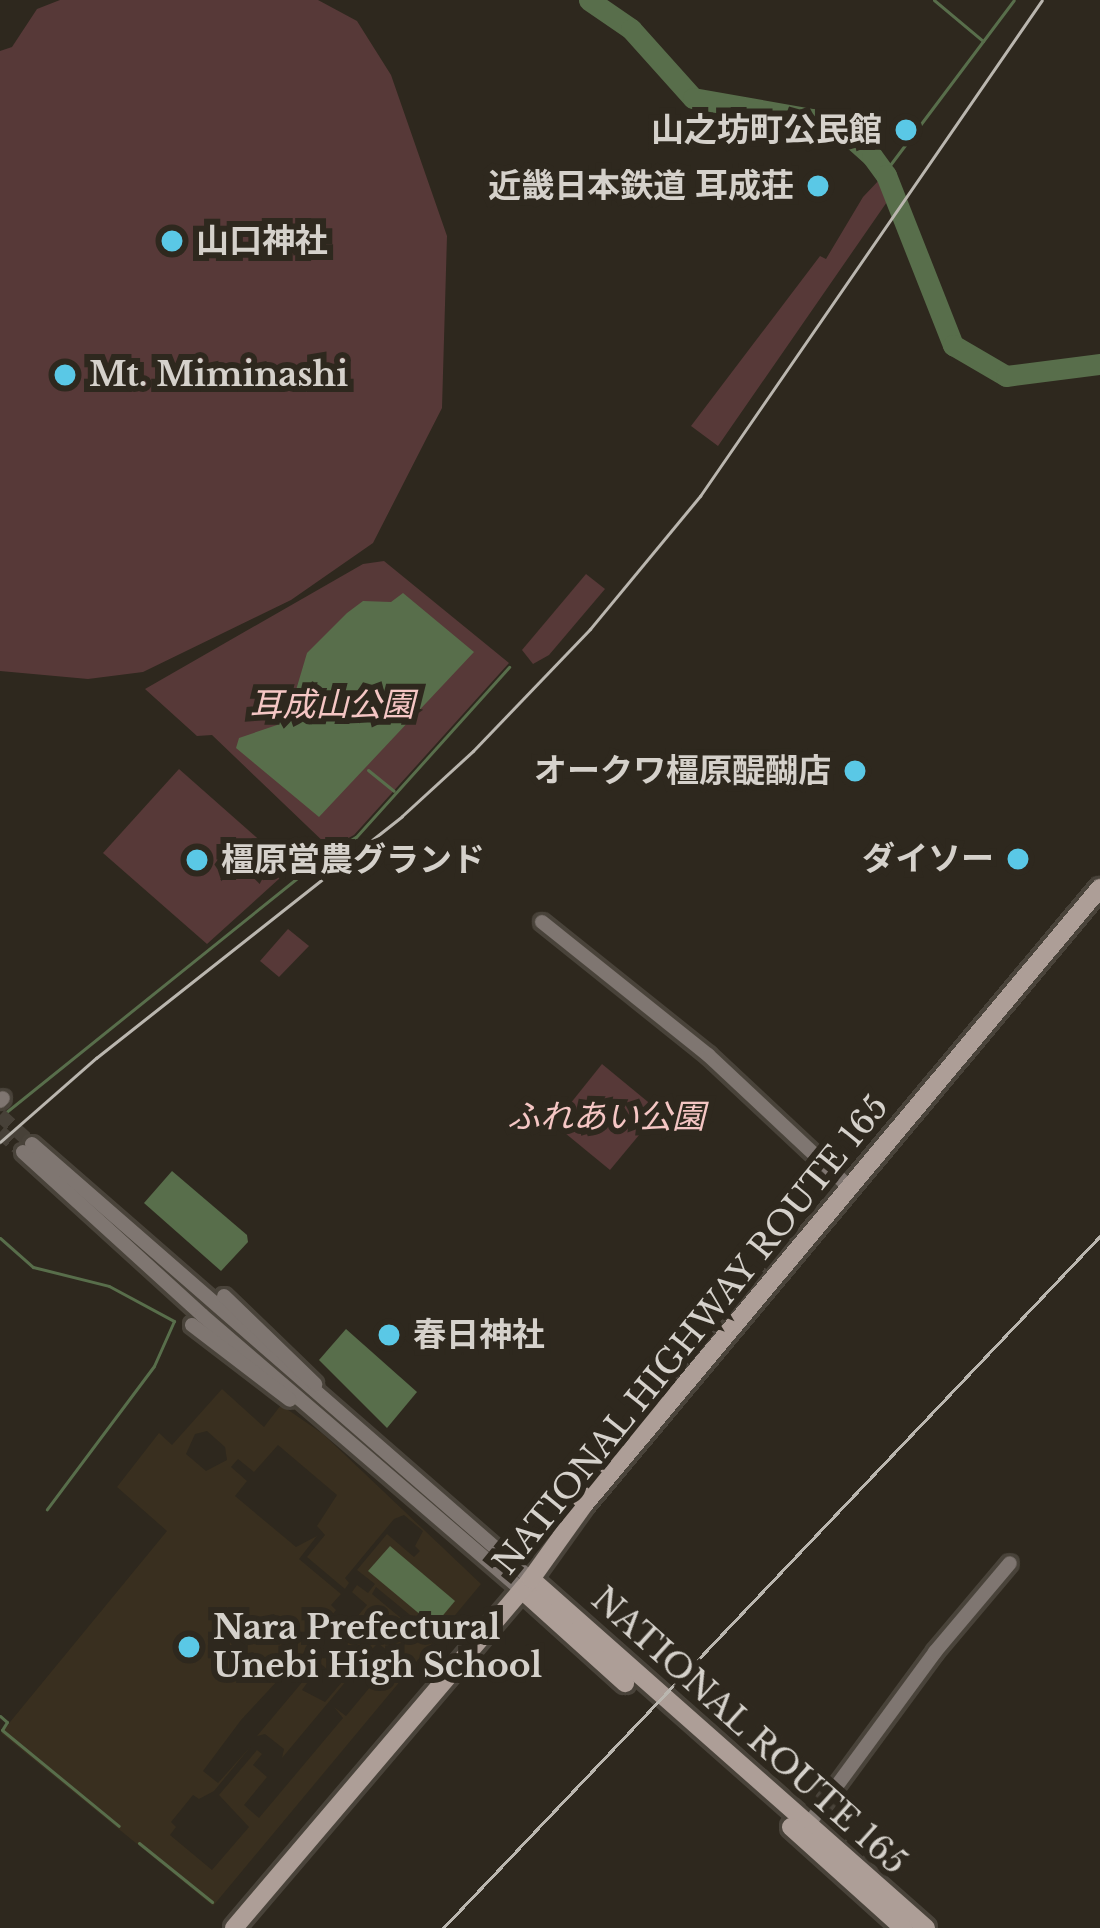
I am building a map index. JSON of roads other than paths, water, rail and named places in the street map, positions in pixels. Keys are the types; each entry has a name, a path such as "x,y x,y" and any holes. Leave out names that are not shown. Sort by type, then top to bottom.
{"highway":[{"name":"NATIONAL HIGHWAY ROUTE 165","path":"234,1928 527,1585 583,1506 1100,888"},
{"name":"NATIONAL ROUTE 165","path":"527,1585 811,1821 926,1928"},
{"name":"NATIONAL ROUTE 165","path":"527,1585 900,1928"},
{"path":"811,1821 935,1928"},
{"path":"793,1844 900,1928"}],"street":[{"path":"542,922 708,1055 849,1187"},
{"path":"28,1148 351,1425 527,1585 330,1425 28,1148"},
{"path":"224,1296 293,1358 351,1425"},
{"path":"192,1324 260,1381 330,1425"},
{"path":"811,1821 935,1652 1010,1563"}],"waterway":[{"path":"589,0 631,29 693,98 812,119 854,140 872,156 886,175 953,345 1006,376 1100,364"},
{"path":"934,0 983,41"},
{"path":"884,173 1014,0"},
{"path":"0,1117 325,856 356,837 509,667"},
{"path":"368,770 394,791"},
{"path":"0,1238 33,1267 109,1286 174,1321 154,1366 47,1509"},
{"path":"0,1716 7,1722 2,1730 119,1826"},
{"path":"139,1843 212,1902"}],"tunnel":[{"path":"0,1115 32,1144"},
{"path":"0,1132 23,1152"}],"railway":[{"path":"0,1142 96,1058 402,816 473,751 590,629 700,496 1042,0"},
{"path":"443,1928 1100,1236"}],"place":[{"name":"山之坊町公民館","path":"906,130"},
{"name":"近畿日本鉄道 耳成荘","path":"818,186"},
{"name":"山口神社","path":"172,241"},
{"name":"Mt. Miminashi","path":"65,375"},
{"name":"オークワ橿原醍醐店","path":"855,771"},
{"name":"ダイソー","path":"1018,859"},
{"name":"橿原営農グランド","path":"197,860"},
{"name":"春日神社","path":"389,1335"},
{"name":"Nara Prefectural Unebi High School","path":"189,1647"}],"park label":[{"name":"耳成山公園","path":"332,705"},
{"name":"ふれあい公園","path":"606,1117"}]}
